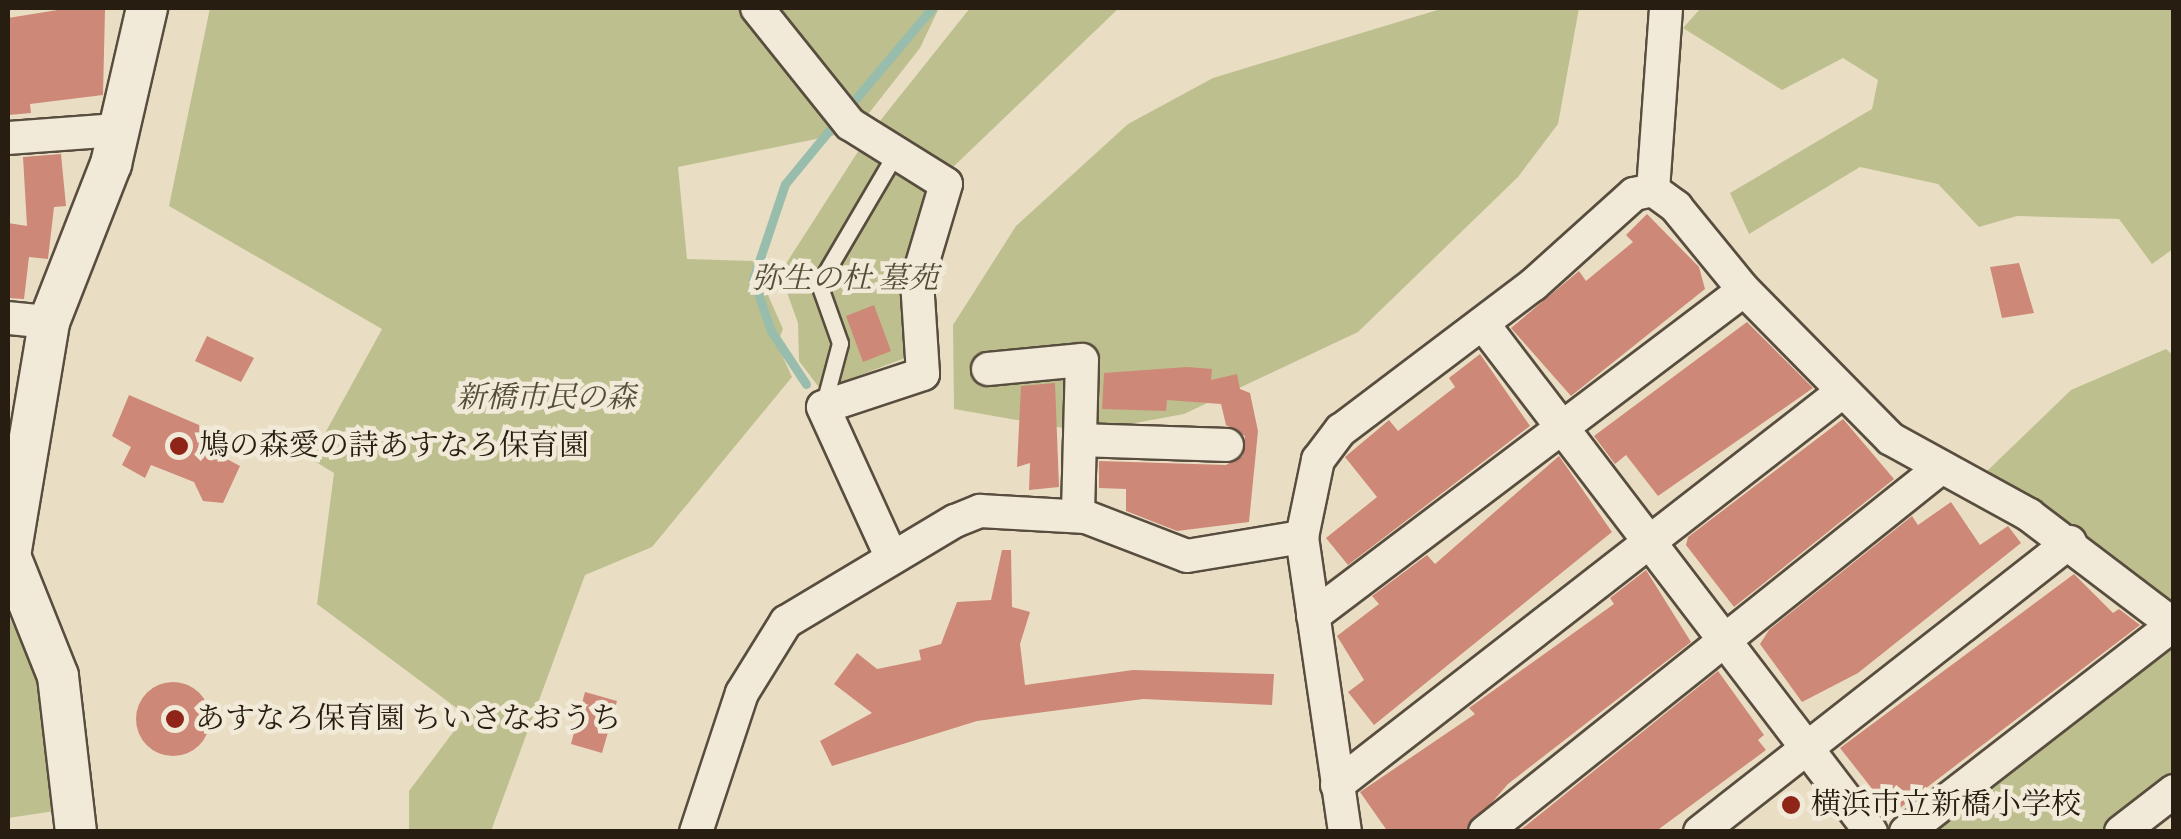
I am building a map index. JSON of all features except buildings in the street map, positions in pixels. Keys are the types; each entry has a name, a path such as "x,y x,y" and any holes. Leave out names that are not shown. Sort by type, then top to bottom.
{"street":[{"path":"76,832 58,676 10,556 50,322 118,130 147,8"},
{"path":"757,8 850,124 946,184 918,281 936,375 823,408 891,556"},
{"path":"1666,8 1653,190 1842,392 1939,469 2070,542 2173,625 1906,832"},
{"path":"8,138 118,130"},
{"path":"1345,832 1302,537 1318,460 1341,430 1482,324 1634,194 1653,190"},
{"path":"1314,616 1744,290"},
{"path":"8,318 50,322"},
{"path":"1482,324 1871,832"},
{"path":"988,369 1082,360 1078,516"},
{"path":"1336,785 1842,392"},
{"path":"1080,440 1226,446"},
{"path":"1485,832 1939,469"},
{"path":"696,832 742,693 786,622 891,556 980,511 1078,516 1187,556 1302,537"},
{"path":"1700,832 2070,542"},
{"path":"2120,832 2174,791"}],"lane":[{"path":"823,408 840,343 819,284 896,152"}],"green space":[{"name":"新橋市民の森","path":"210,8 939,8 920,48 855,131 678,167 687,259 753,261 783,329 777,344 792,377 652,547 585,575 491,831 409,831 409,791 466,715 317,604 334,473 311,459 382,329 169,206"},
{"name":"弥生の杜 墓苑","path":"970,8 1119,8 925,194 902,271 905,358 821,390 799,361 798,323 780,273 868,136"},
{"path":"1444,8 1579,8 1558,124 1518,177 1358,332 1184,414 1086,432 954,409 953,325 1016,226 1128,124 1213,78"},
{"path":"1701,8 2173,8 2173,249 2152,264 2119,219 2017,216 1979,227 1938,184 1860,167 1749,234 1730,193 1872,109 1878,80 1843,58 1782,90 1683,28"},
{"path":"2166,349 2174,356 2173,619 2103,551 1985,473 2071,390"},
{"path":"8,614 36,676 55,811 8,818"},
{"path":"2173,640 2173,776 2100,831 1924,832"}],"waterway":[{"path":"847,109 932,8"},
{"path":"806,384 771,331 753,279 785,184 837,121"}],"place":[{"name":"鳩の森愛の詩あすなろ保育園","path":"179,446"},
{"name":"あすなろ保育園 ちいさなおうち","path":"175,719"},
{"name":"横浜市立新橋小学校","path":"1791,805"}]}
